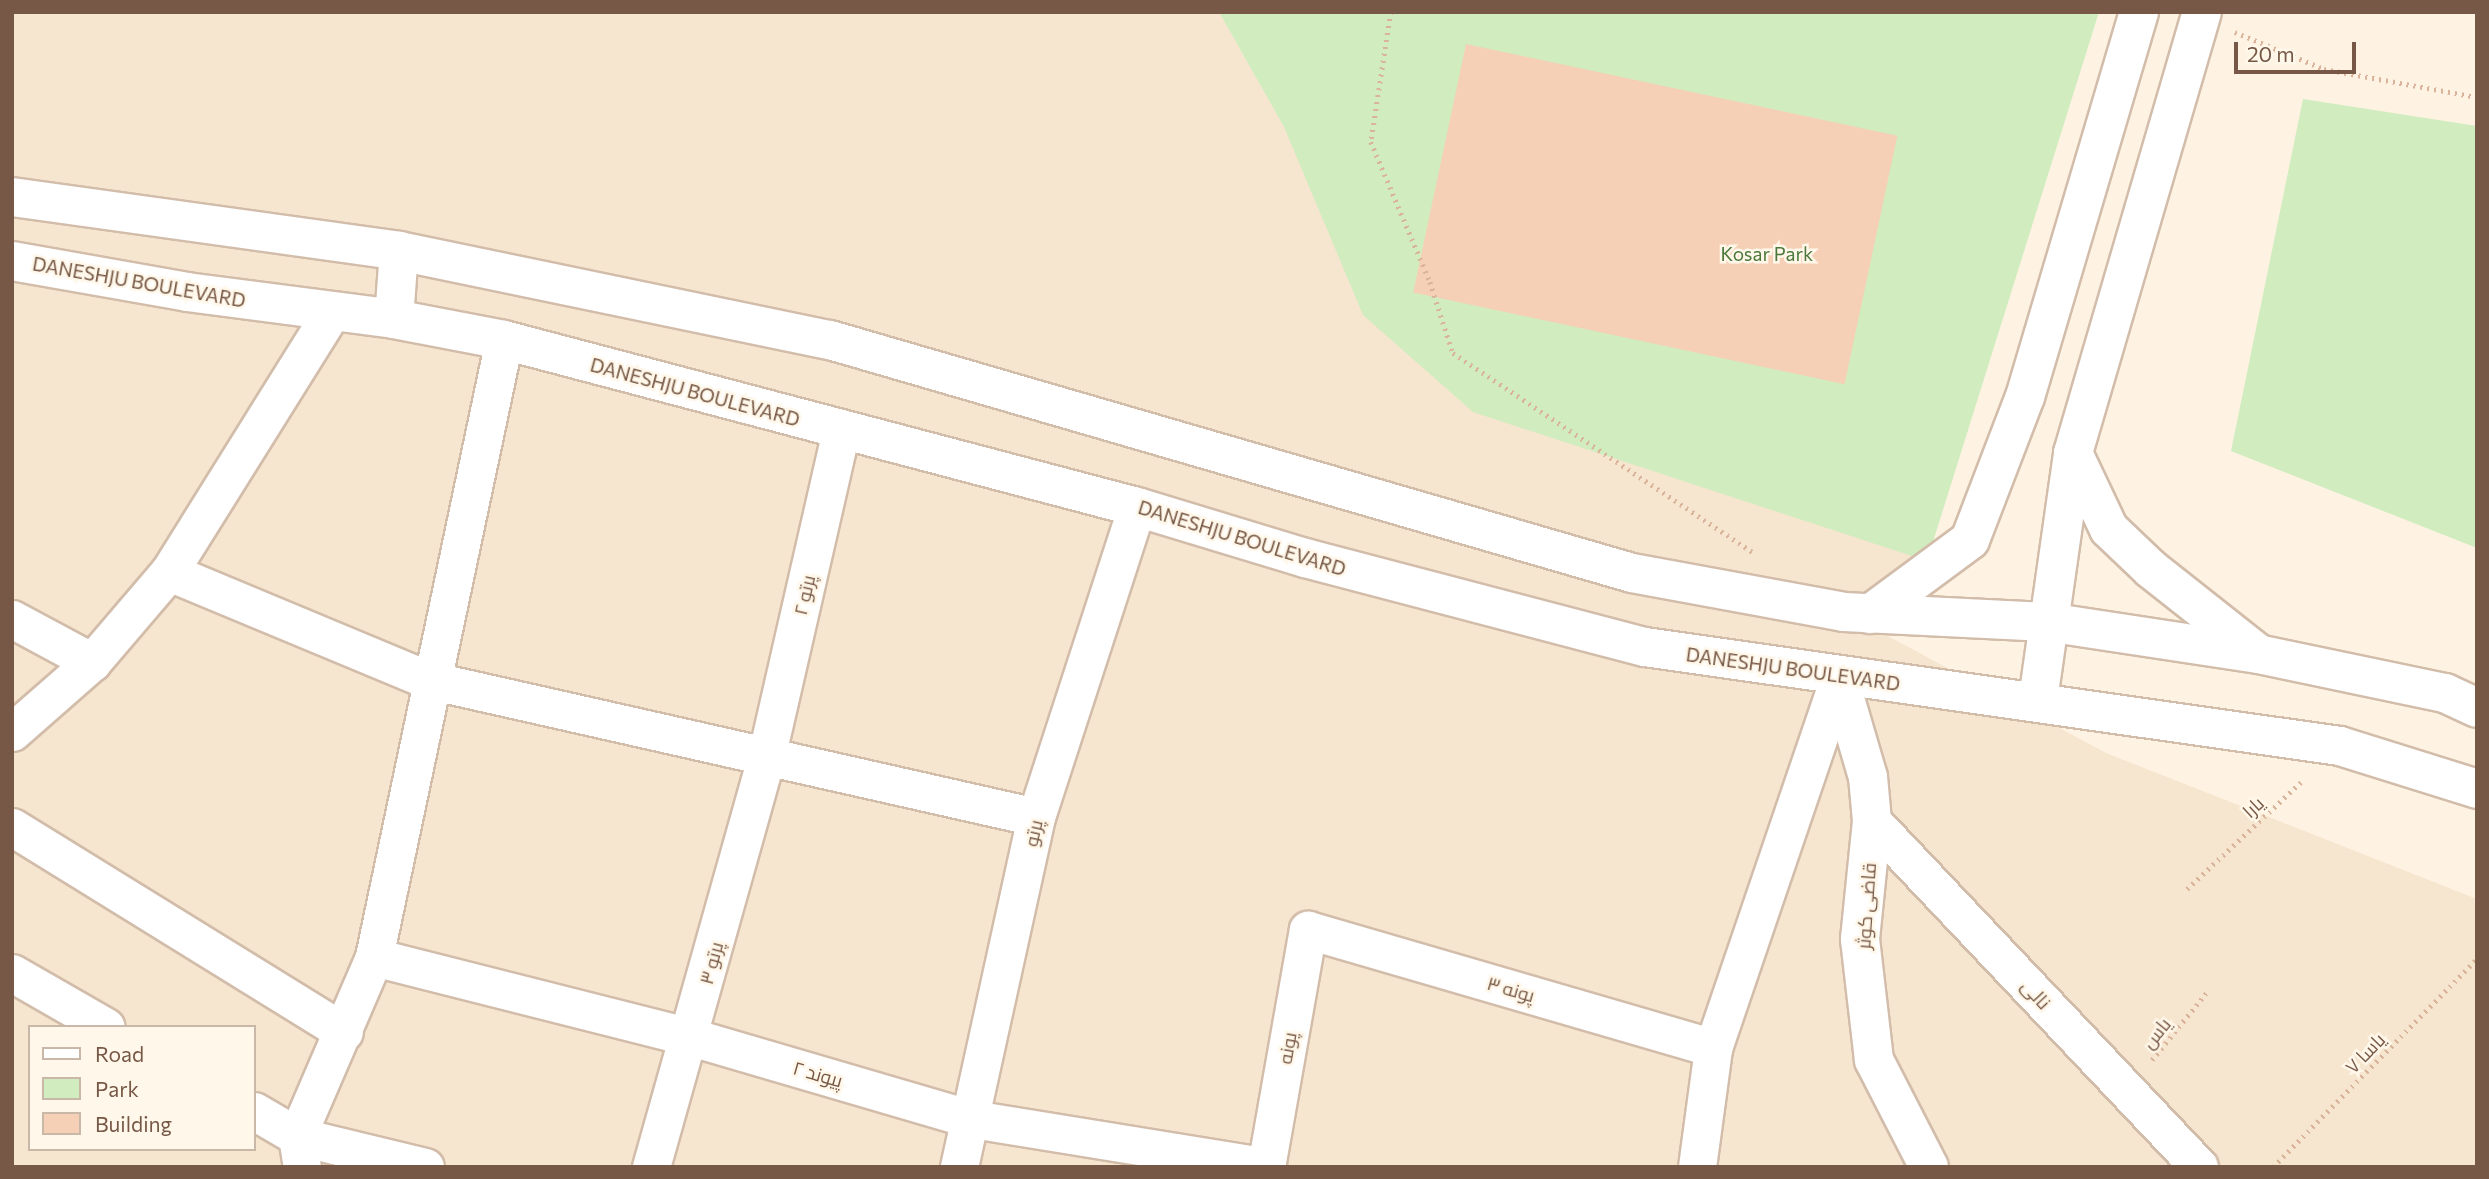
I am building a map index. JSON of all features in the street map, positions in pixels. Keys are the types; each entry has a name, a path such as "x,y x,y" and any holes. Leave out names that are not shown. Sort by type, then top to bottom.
{"main road":[{"path":"1870,614 1970,540 2025,397 2139,12"},
{"path":"2038,700 2073,453 2213,20"},
{"path":"12,197 399,251 830,340 1632,573 1870,614 2047,622 2258,654 2445,693 2477,708"},
{"path":"394,319 399,251"},
{"name":"DANESHJU BOULEVARD","path":"12,261 331,313 394,319 504,340 1137,507 1305,558 1645,647 1839,678 2038,700 2340,746 2477,789"},
{"path":"2073,453 2109,529 2151,569 2258,654"},
{"name":"قاضی کوثر","path":"1839,678 1868,777 1872,821 1860,939 1874,1060 1929,1167"}],"street":[{"path":"12,732 92,662 169,572 331,313"},
{"path":"300,1152 374,957 429,680 504,340"},
{"name":"پرتو ۲","path":"766,758 841,431"},
{"name":"پرتو","path":"959,1167 972,1119 1036,817 1137,507"},
{"path":"169,572 429,680 1036,817"},
{"path":"12,619 92,662"},
{"path":"1697,1167 1713,1048 1839,678"},
{"name":"پرتو ۳","path":"651,1167 691,1038 766,758"},
{"name":"نالی","path":"1872,821 2199,1167"},
{"path":"12,827 344,1032"},
{"name":"پونه ۳","path":"1308,930 1713,1048"},
{"name":"پونه","path":"1267,1167 1308,930"},
{"name":"پیوند ۲","path":"374,957 691,1038 972,1119 1267,1167"},
{"path":"12,973 103,1025"},
{"path":"256,1113 300,1152 425,1167"}],"path":[{"path":"1391,12 1371,142 1430,282 1452,353 1763,559"},
{"path":"2213,20 2325,69 2477,97"},
{"name":"یارا","path":"2187,889 2340,746"},
{"name":"یاسا ۷","path":"2273,1167 2477,959"},
{"name":"یاس","path":"2127,1091 2206,992"}],"shaded area":[{"path":"12,12 1219,12 1418,362 1927,561 1845,613 2106,753 2477,899 2477,1167 12,1167"}],"green space":[{"name":"Kosar Park","path":"1219,12 2099,12 1927,561 1473,412 1363,315 1284,127"},
{"path":"2303,99 2477,126 2477,548 2231,451"}],"building":[{"path":"1466,44 1897,136 1845,384 1413,292"}]}
